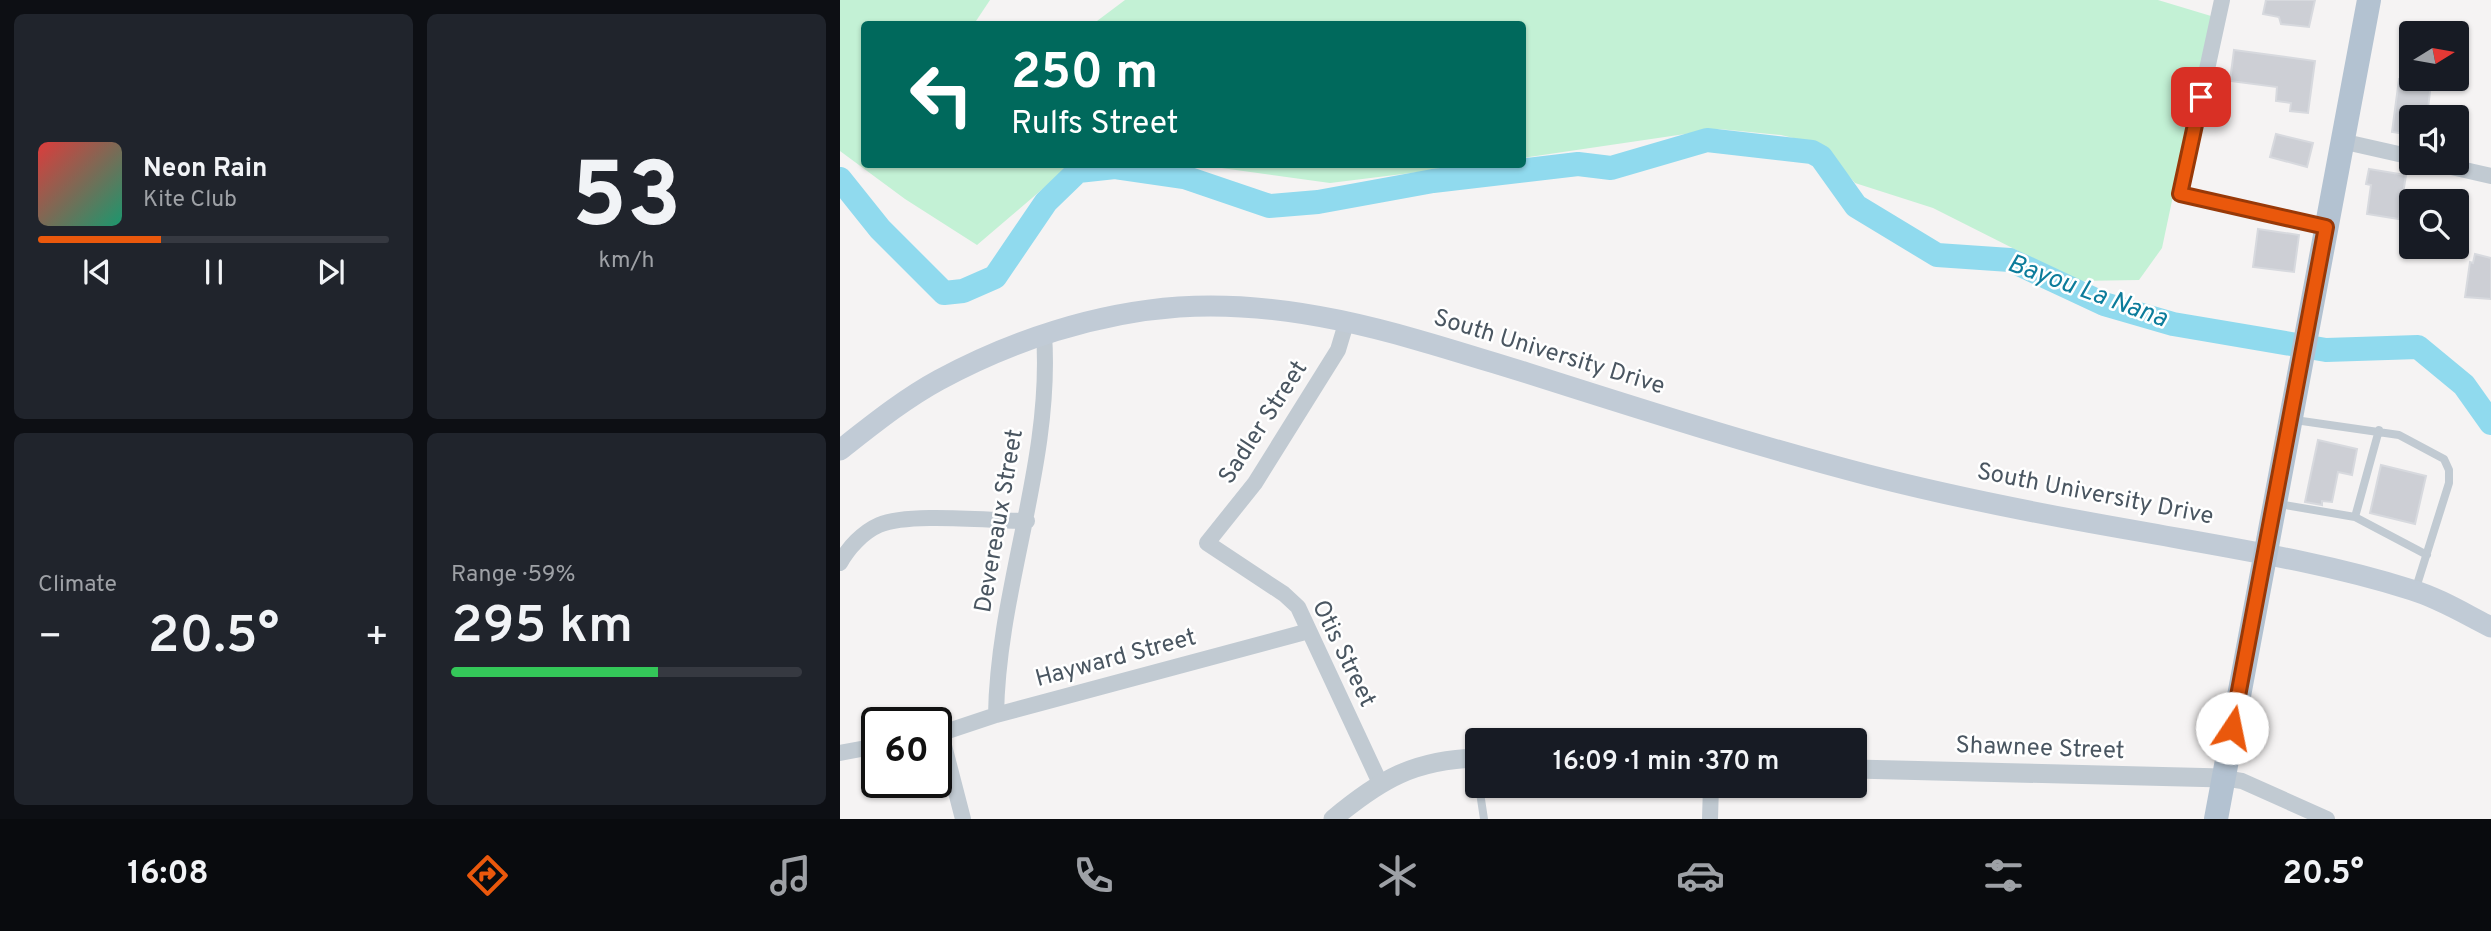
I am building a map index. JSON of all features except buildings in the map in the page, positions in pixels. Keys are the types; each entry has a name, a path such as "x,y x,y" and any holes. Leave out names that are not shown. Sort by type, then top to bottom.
{"main road":[{"path":"2216,819 2369,0"},
{"name":"South University Drive","path":"840,450 937,380 1044,334 1103,319 1179,307 1233,306 1296,311 1347,320 1734,438 1871,475 2070,519 2265,554 2415,591 2491,626"}],"street":[{"path":"2222,0 2180,194 2326,227"},
{"path":"2341,141 2399,154"},
{"path":"2469,171 2491,176"},
{"name":"Sadler Street","path":"1207,543 1262,472 1338,350 1347,320"},
{"name":"Devereaux Street","path":"996,715 997,665 1027,522 1047,367 1044,334"},
{"path":"840,563 863,535 880,525 904,520 1027,522"},
{"name":"Otis Street","path":"1207,543 1284,594 1298,607 1380,783"},
{"name":"Hayward Street","path":"952,730 996,715 1309,631"},
{"path":"840,753 861,749"},
{"path":"1333,819 1380,783 1429,762 1465,763"},
{"name":"Shawnee Street","path":"1867,769 2223,778"},
{"path":"2223,778 2242,781 2327,819"},
{"path":"952,780 963,819"},
{"path":"1710,819 1711,798"}],"lane":[{"path":"2291,412 2399,435 2444,459 2449,470 2449,483 2415,591"},
{"path":"2356,517 2379,430"},
{"path":"2274,503 2356,517 2427,555"},
{"path":"1481,798 1484,819"}],"green space":[{"path":"840,0 990,0 976,21 861,21 861,167 840,151"},
{"path":"1125,0 2158,0 2211,16 2162,248 2139,280 2078,281 1933,208 1855,183 1822,145 1781,135 1719,129 1526,158 1526,21 1097,21"},
{"path":"863,168 1067,168 977,245 905,199"},
{"path":"1222,168 1452,168 1330,183"}],"waterway":[{"name":"Bayou La Nana","path":"1122,168 1184,177 1269,206 1318,202 1433,181 1578,164 1611,168 1707,140 1812,152 1821,157 1856,206 1937,255 2010,260 2104,304 2173,324 2326,350 2418,347 2464,385 2491,423"},
{"name":"Bayou La Nana","path":"840,179 880,229 944,293 963,291 995,277 1046,202 1078,171 1106,168"}],"route":[{"path":"2201,97 2180,194 2326,227 2232,728"}]}
